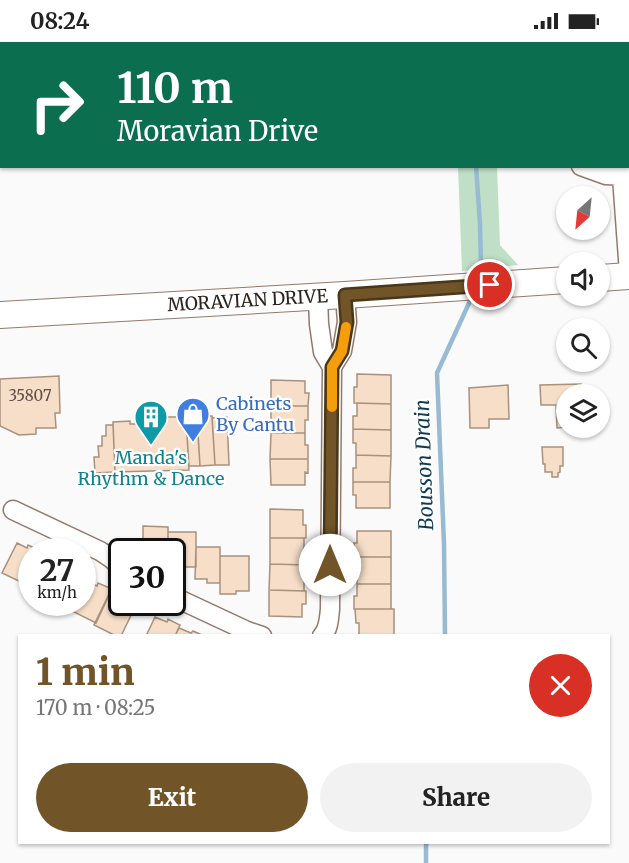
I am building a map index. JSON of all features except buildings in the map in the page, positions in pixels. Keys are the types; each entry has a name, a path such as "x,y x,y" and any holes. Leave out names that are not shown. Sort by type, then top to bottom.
{"street":[{"path":"587,168 606,175 626,176 629,274 610,277"},
{"name":"MORAVIAN DRIVE","path":"0,315 556,281"},
{"path":"332,367 342,351 347,322 345,295"},
{"path":"318,297 323,352 332,367 330,609 324,634"},
{"path":"13,510 108,556"},
{"path":"186,603 256,634"}],"green space":[{"path":"458,168 497,168 500,245 518,265 462,271"}],"waterway":[{"name":"Bousson Drain","path":"476,168 480,224 481,266 479,272"},
{"name":"Bousson Drain","path":"445,634 437,373 470,301"},
{"name":"Bousson Drain","path":"426,844 426,863"}],"slow traffic":[{"path":"332,407 332,367 342,351 346,327"}],"place":[{"name":"Cabinets By Cantu","path":"193,443"},
{"name":"Manda's Rhythm & Dance","path":"151,446"}],"route":[{"path":"330,565 332,367 342,351 347,322 345,295 490,285"}]}
